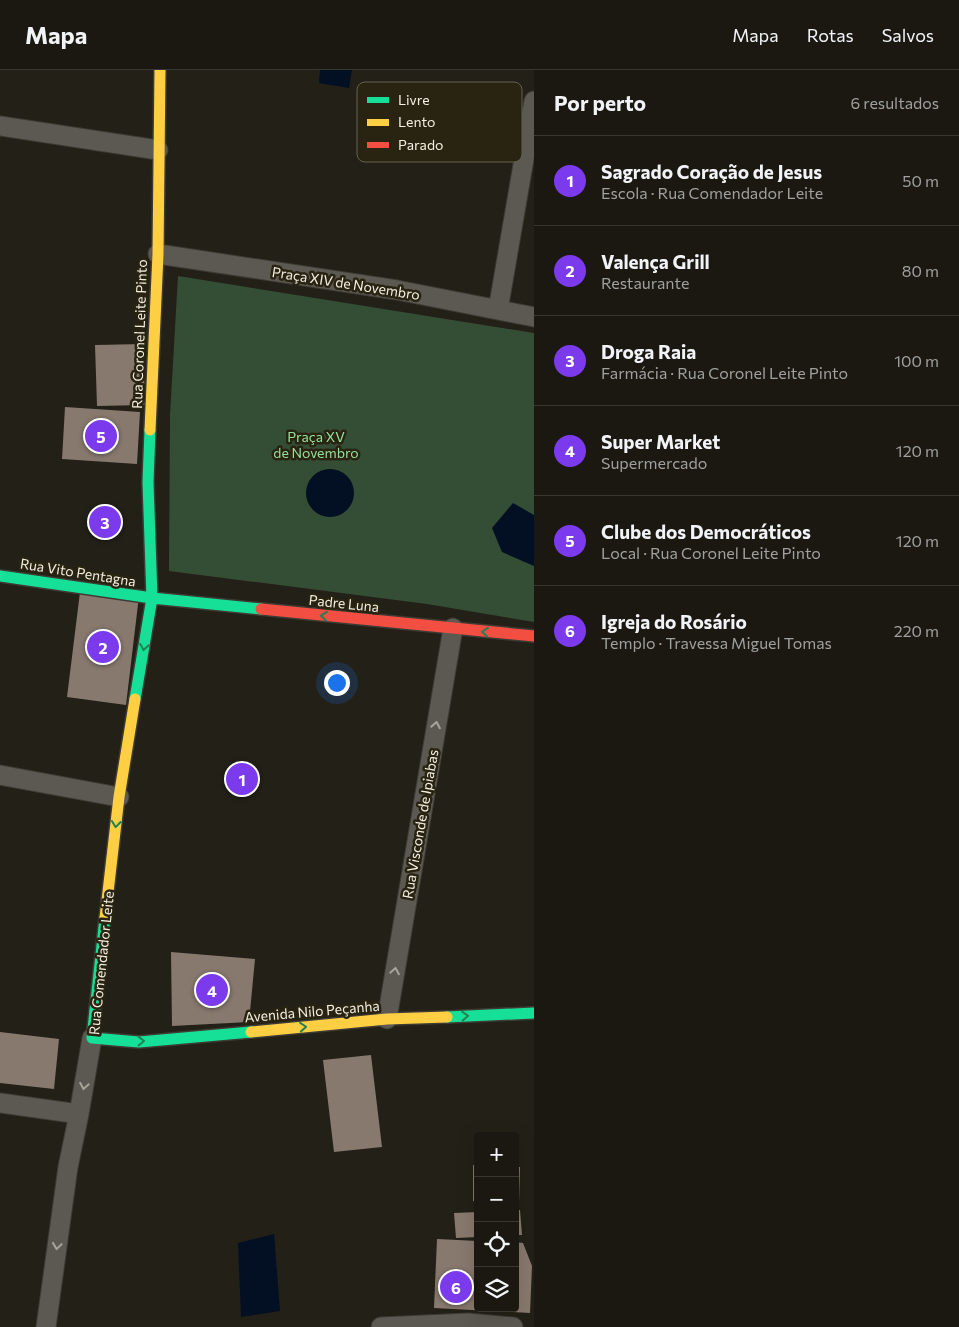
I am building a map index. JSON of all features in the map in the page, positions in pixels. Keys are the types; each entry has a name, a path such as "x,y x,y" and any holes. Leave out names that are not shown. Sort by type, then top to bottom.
{"street":[{"name":"Rua Coronel Leite Pinto","path":"152,598 148,482 158,254 160,70"},
{"path":"498,310 534,101"},
{"path":"0,126 158,150"},
{"name":"Praça XIV de Novembro","path":"158,254 397,290 534,317"},
{"name":"Rua Vito Pentagna","path":"0,576 152,598"},
{"name":"Padre Luna","path":"152,598 534,636"},
{"name":"Rua Comendador Leite","path":"46,1327 68,1167 92,1038 119,797 152,598"},
{"name":"Rua Visconde de Ipiabas","path":"387,1019 453,628"},
{"path":"0,775 119,797"},
{"name":"Avenida Nilo Peçanha","path":"92,1038 139,1042 387,1019 534,1013"},
{"path":"0,1103 79,1114"},
{"path":"381,1327 468,1323 513,1327"}],"green space":[{"name":"Praça XV de Novembro","path":"178,276 534,333 534,622 427,604 169,571 170,415"}],"water":[{"path":"320,70 352,70 349,88 319,83"},
{"path":"330,469 339,471 347,476 352,484 354,493 352,502 347,510 339,515 330,517 321,515 313,510 308,502 306,493 308,484 313,476 321,471"},
{"path":"513,503 534,515 534,566 502,552 492,528"},
{"path":"274,1234 280,1311 241,1317 238,1243"}],"building":[{"path":"143,344 145,405 97,406 95,345"},
{"path":"65,407 140,412 137,464 62,459"},
{"path":"80,592 139,596 126,705 67,697"},
{"path":"171,952 255,959 249,1022 172,1026"},
{"path":"0,1032 59,1039 54,1089 0,1083"},
{"path":"371,1055 382,1147 334,1152 323,1060"},
{"path":"473,1165 474,1165 474,1201"},
{"path":"519,1167 520,1167 519,1203"},
{"path":"519,1210 520,1210 522,1235 519,1235"},
{"path":"474,1212 474,1237 456,1238 454,1213"},
{"path":"437,1239 474,1241 474,1310 434,1308"},
{"path":"519,1242 523,1243 532,1266 530,1313 511,1312 519,1312"}],"traffic: fast":[{"path":"135,699 152,598 148,482 150,430"},
{"path":"0,576 152,598 261,609"},
{"path":"105,918 92,1038 139,1042 251,1032"},
{"path":"447,1017 534,1013"}],"traffic: slow":[{"path":"150,430 158,254 160,70"},
{"path":"105,918 119,797 135,699"},
{"path":"251,1032 387,1019 447,1017"}],"traffic: jam":[{"path":"261,609 534,636"}],"place":[{"name":"Clube dos Democráticos","path":"101,436"},
{"name":"Droga Raia","path":"105,522"},
{"name":"Valença Grill","path":"103,647"},
{"name":"Sagrado Coração de Jesus","path":"242,779"},
{"name":"Super Market","path":"212,990"},
{"name":"Igreja do Rosário","path":"456,1287"}]}
